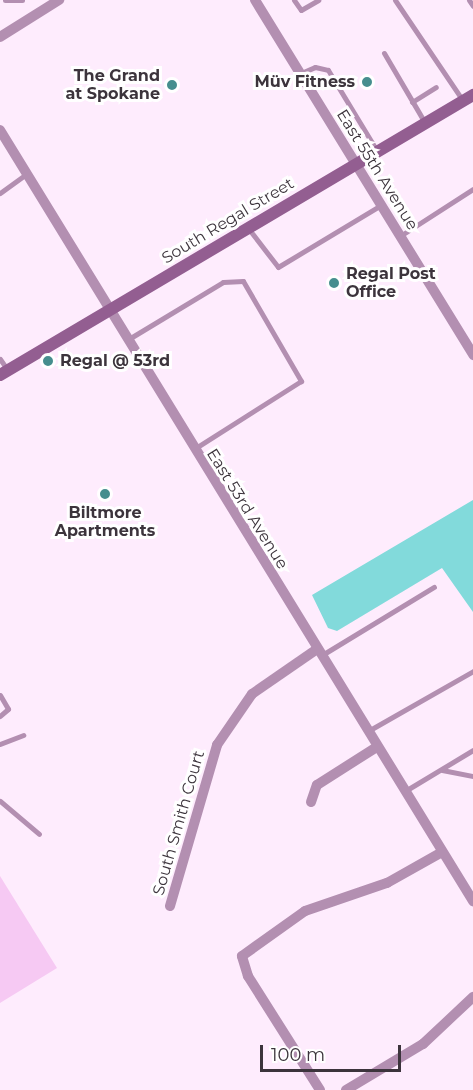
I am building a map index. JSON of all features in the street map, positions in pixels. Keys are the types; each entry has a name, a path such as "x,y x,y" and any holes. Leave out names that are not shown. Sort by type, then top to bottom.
{"main road":[{"name":"South Regal Street","path":"4,373 468,98"}],"street":[{"path":"0,37 59,0"},
{"name":"East 55th Avenue","path":"255,0 473,355"},
{"name":"East 53rd Avenue","path":"0,130 125,341 319,652 375,748 473,901"},
{"name":"South Smith Court","path":"170,906 217,745 252,694 319,652"},
{"path":"311,802 317,785 375,748"},
{"path":"320,1090 248,976 243,956 305,911 387,884 442,852"},
{"path":"346,1090 423,1044 473,997"}],"lane":[{"path":"5,0 22,0"},
{"path":"294,0 301,10 318,0"},
{"path":"395,0 468,98"},
{"path":"384,53 425,123"},
{"path":"300,73 315,67 328,70 377,152"},
{"path":"412,102 436,87"},
{"path":"0,193 26,174"},
{"path":"400,236 473,189"},
{"path":"248,228 278,267 381,205"},
{"path":"125,341 223,282 243,280 301,381 193,449"},
{"path":"0,359 4,373"},
{"path":"319,652 434,587"},
{"path":"366,732 472,673"},
{"path":"0,695 8,709 0,716"},
{"path":"0,744 23,735"},
{"path":"404,792 473,750"},
{"path":"440,770 473,776"},
{"path":"0,801 39,834"}],"shaded area":[{"path":"473,500 473,612 442,568 337,631 328,628 312,595"},
{"path":"0,876 57,968 0,1003"}],"place":[{"name":"Müv Fitness","path":"367,82"},
{"name":"The Grand at Spokane","path":"172,85"},
{"name":"Regal Post Office","path":"334,283"},
{"name":"Regal @ 53rd","path":"48,361"},
{"name":"Biltmore Apartments","path":"105,494"}]}
